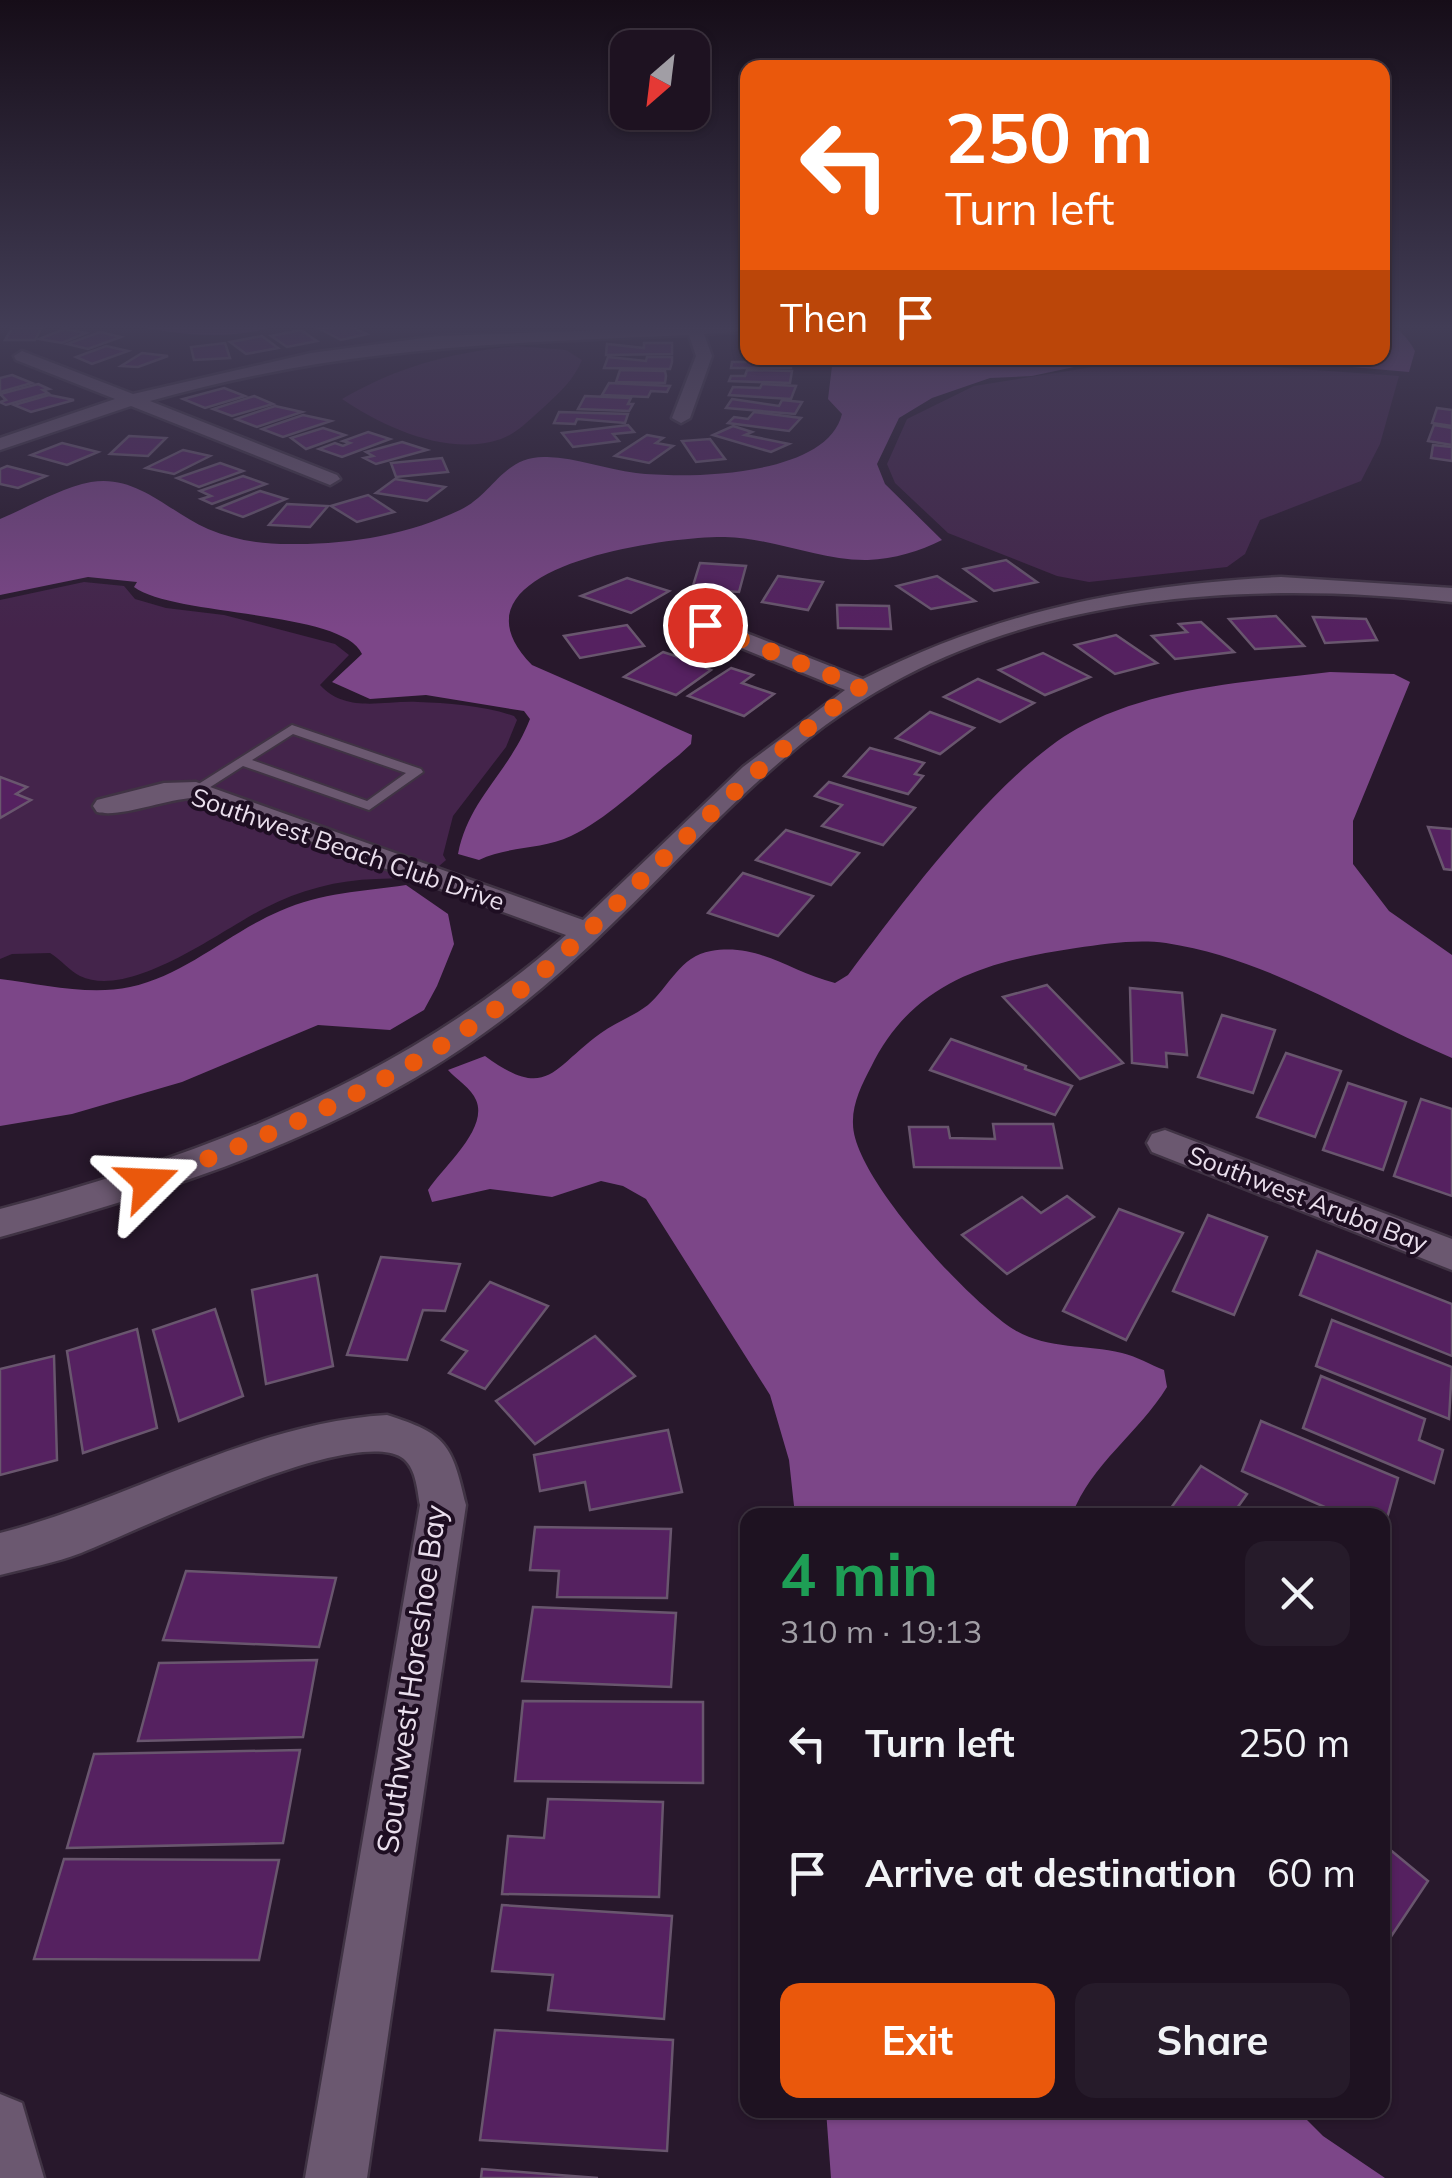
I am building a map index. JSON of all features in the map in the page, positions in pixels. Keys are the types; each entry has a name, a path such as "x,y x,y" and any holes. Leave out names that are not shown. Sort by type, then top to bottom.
{"street":[{"path":"0,444 49,427"},
{"path":"198,427 330,479"},
{"path":"0,1224 134,1187 270,1135 390,1078 472,1026 587,932 794,738 860,687 923,655 1021,620 1116,598 1258,587 1452,594"},
{"path":"705,625 860,687"},
{"name":"Southwest Beach Club Drive","path":"107,806 164,791 196,790 587,932"},
{"name":"Southwest Aruba Bay","path":"1165,1143 1452,1254"},
{"name":"Southwest Horeshoe Bay","path":"0,1554 64,1538 315,1440 367,1431 415,1442 435,1467 443,1505 336,2178"},
{"path":"0,2125 13,2178"}],"lane":[{"path":"196,790 292,728 416,772 370,806 242,761"}],"shaded area":[{"path":"392,427 522,427 501,439 481,444 439,442"},
{"path":"835,427 895,427 877,464 885,484 942,540 906,554 868,560 832,557 743,538 696,538 613,551 570,564 535,581 513,604 510,631 532,665 692,735 691,744 613,809 571,836 479,860 458,854 463,834 521,738 530,719 524,711 426,695 370,699 332,682 362,654 348,640 292,621 155,597 134,587 137,582 88,577 0,595 0,519 91,482 108,481 138,489 194,522 228,536 268,543 333,543 398,532 440,519 472,503 509,469 532,458 558,458 659,475 720,474 784,462 811,451"},
{"path":"904,427 1385,427 1361,481 1260,520 1245,554 1227,567 1089,582 1057,576 948,533 895,483 887,464"},
{"path":"84,582 124,586 135,599 166,608 224,615 335,644 349,655 320,685 342,700 366,704 454,704 514,716 517,720 506,747 453,816 443,855 446,860 422,881 347,881 291,896 175,959 124,979 101,981 80,976 50,953 12,954 0,959 0,600"},
{"path":"1330,672 1394,674 1410,682 1353,821 1353,864 1389,911 1452,955 1452,1058 1241,962 1166,943 1121,942 1013,960 956,980 931,995 888,1038 868,1074 853,1117 858,1147 892,1205 943,1266 993,1314 1026,1336 1122,1353 1164,1370 1167,1387 1103,1464 1075,1508 794,1508 789,1460 770,1395 646,1199 623,1186 601,1181 552,1197 490,1189 432,1202 428,1190 462,1148 478,1111 471,1092 448,1070 485,1056 523,1077 548,1075 601,1033 648,1005 691,959 711,951 745,951 835,983 848,975 926,874 989,802 1053,744 1084,725 1142,702 1236,683"},
{"path":"406,885 448,914 454,944 424,1010 390,1030 318,1025 182,1082 72,1114 0,1126 0,979 82,990 130,987 170,973 261,920 296,905 327,896"},
{"path":"827,2118 1305,2118 1323,2136 1385,2178 831,2178"}],"building":[{"path":"269,427 314,427 283,437 262,429"},
{"path":"614,427 629,427 634,432 613,434 619,441 573,447 562,433"},
{"path":"735,427 752,432 745,435 789,444 771,452 713,435"},
{"path":"756,427 793,427 789,431"},
{"path":"1433,427 1452,428 1452,445 1428,441"},
{"path":"323,428 345,435 306,449 291,438"},
{"path":"368,432 390,439 342,457 319,449 335,443 343,446 350,443 343,441"},
{"path":"647,435 663,438 656,443 673,446 649,463 615,456"},
{"path":"129,436 166,438 148,456 110,454"},
{"path":"710,439 725,459 696,462 682,441"},
{"path":"402,442 427,450 376,464 364,458 373,456 366,452"},
{"path":"62,443 98,452 67,465 31,455"},
{"path":"1433,445 1452,447 1452,461 1431,458"},
{"path":"183,450 210,456 174,474 146,468"},
{"path":"442,458 448,472 396,477 391,463"},
{"path":"220,463 243,471 199,487 177,478"},
{"path":"7,466 46,476 18,488 0,484 0,469"},
{"path":"243,476 266,484 212,504 201,499 211,496 200,491"},
{"path":"395,479 445,487 427,501 376,493"},
{"path":"260,491 286,499 243,517 218,508"},
{"path":"368,495 394,512 357,522 331,506"},
{"path":"287,504 328,506 310,527 269,525"},
{"path":"1006,560 1037,582 994,591 964,569"},
{"path":"700,563 746,566 739,592 692,589"},
{"path":"778,576 823,582 808,610 762,602"},
{"path":"937,576 975,601 931,609 897,586"},
{"path":"627,578 669,591 631,613 581,596"},
{"path":"837,605 889,606 891,629 838,628"},
{"path":"1276,616 1304,646 1255,649 1229,619"},
{"path":"1313,617 1366,619 1377,640 1325,643"},
{"path":"1201,622 1234,652 1175,659 1152,636 1187,632 1179,624"},
{"path":"627,625 644,646 580,658 564,636"},
{"path":"1116,635 1157,663 1115,674 1075,645"},
{"path":"663,652 711,670 676,695 624,677"},
{"path":"1043,653 1090,677 1045,695 999,670"},
{"path":"731,668 753,675 742,683 774,694 744,716 688,696"},
{"path":"978,679 1034,703 1000,722 944,697"},
{"path":"930,712 974,728 940,754 896,738"},
{"path":"870,748 924,763 915,774 923,776 908,794 844,776"},
{"path":"0,777 27,787 16,794 31,800 0,818"},
{"path":"829,782 915,808 883,845 822,826 842,805 815,796"},
{"path":"1428,827 1452,829 1452,870 1444,869"},
{"path":"786,830 859,853 831,885 756,860"},
{"path":"743,873 813,896 778,936 708,913"},
{"path":"1047,985 1123,1063 1080,1079 1003,997"},
{"path":"1130,988 1182,993 1187,1055 1166,1053 1167,1067 1132,1063"},
{"path":"1222,1015 1275,1030 1253,1093 1198,1077"},
{"path":"951,1039 1072,1086 1055,1115 930,1070"},
{"path":"1286,1053 1341,1071 1315,1137 1257,1117"},
{"path":"1348,1083 1406,1102 1383,1170 1323,1150"},
{"path":"1421,1099 1452,1109 1452,1196 1394,1176"},
{"path":"993,1124 1053,1124 1062,1168 914,1167 909,1127 948,1127 950,1138 995,1139"},
{"path":"1067,1196 1094,1217 1007,1274 962,1235 1022,1197 1041,1213"},
{"path":"1119,1209 1183,1233 1126,1340 1063,1311"},
{"path":"1208,1215 1267,1237 1234,1315 1173,1291"},
{"path":"1317,1251 1452,1304 1452,1356 1300,1295"},
{"path":"381,1257 460,1264 445,1311 423,1310 407,1360 347,1355"},
{"path":"317,1275 333,1366 266,1384 252,1290"},
{"path":"490,1282 548,1306 485,1389 449,1373 467,1351 442,1340"},
{"path":"215,1309 243,1396 179,1421 153,1330"},
{"path":"1332,1320 1452,1367 1449,1419 1316,1366"},
{"path":"137,1329 157,1428 83,1453 67,1351"},
{"path":"595,1336 635,1376 535,1444 496,1401"},
{"path":"54,1356 57,1460 0,1475 0,1369"},
{"path":"1321,1376 1425,1419 1419,1440 1443,1450 1434,1483 1303,1428"},
{"path":"1261,1421 1398,1478 1390,1508 1327,1508 1242,1471"},
{"path":"668,1430 682,1492 590,1510 585,1482 540,1491 534,1455"},
{"path":"1201,1466 1247,1494 1237,1508 1171,1508"},
{"path":"535,1527 671,1529 667,1598 557,1597 559,1571 530,1570"},
{"path":"186,1571 336,1578 319,1647 163,1640"},
{"path":"533,1607 676,1613 671,1687 522,1681"},
{"path":"317,1660 303,1737 138,1741 159,1663"},
{"path":"523,1701 703,1702 703,1783 515,1781"},
{"path":"300,1750 283,1843 67,1848 94,1754"},
{"path":"548,1799 663,1802 659,1897 502,1894 508,1836 544,1838"},
{"path":"1390,1850 1428,1881 1390,1938"},
{"path":"64,1859 279,1860 259,1960 34,1959"},
{"path":"502,1905 672,1916 664,2019 548,2010 553,1975 492,1971"},
{"path":"495,2030 673,2040 667,2151 480,2140"},
{"path":"482,2169 598,2178 481,2178"}],"route":[{"path":"148,1182 270,1135 390,1078 472,1026 587,932 794,738 860,687 705,625"}]}
